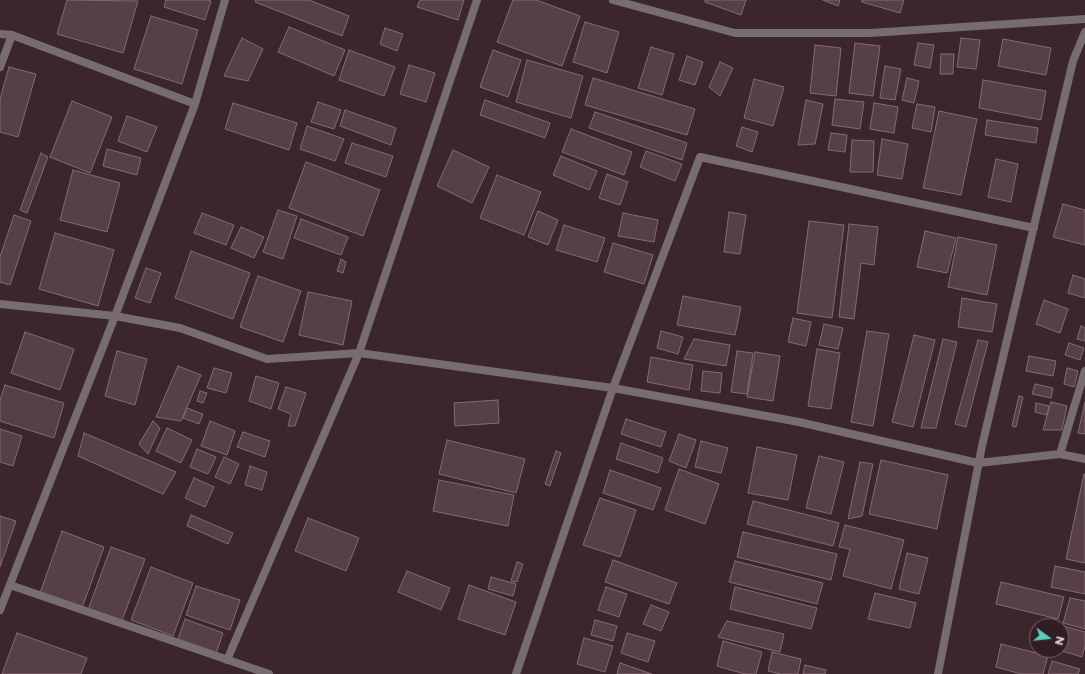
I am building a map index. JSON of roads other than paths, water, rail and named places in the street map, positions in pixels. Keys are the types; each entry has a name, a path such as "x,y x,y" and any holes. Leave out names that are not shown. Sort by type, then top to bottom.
{"street":[{"path":"0,610 115,316 195,104 225,0"},
{"path":"227,660 359,353 477,0"},
{"path":"613,0 735,33 870,33 1085,19"},
{"path":"938,674 978,463 1073,61 1085,32"},
{"path":"0,34 12,35 195,104"},
{"path":"0,67 12,35"},
{"path":"516,674 613,388 700,158 1034,228"},
{"path":"0,304 115,316 180,328 267,359 359,353 613,388 799,422 978,463 1060,454 1085,459"},
{"path":"1060,454 1085,371"},
{"path":"10,585 269,674"}]}
